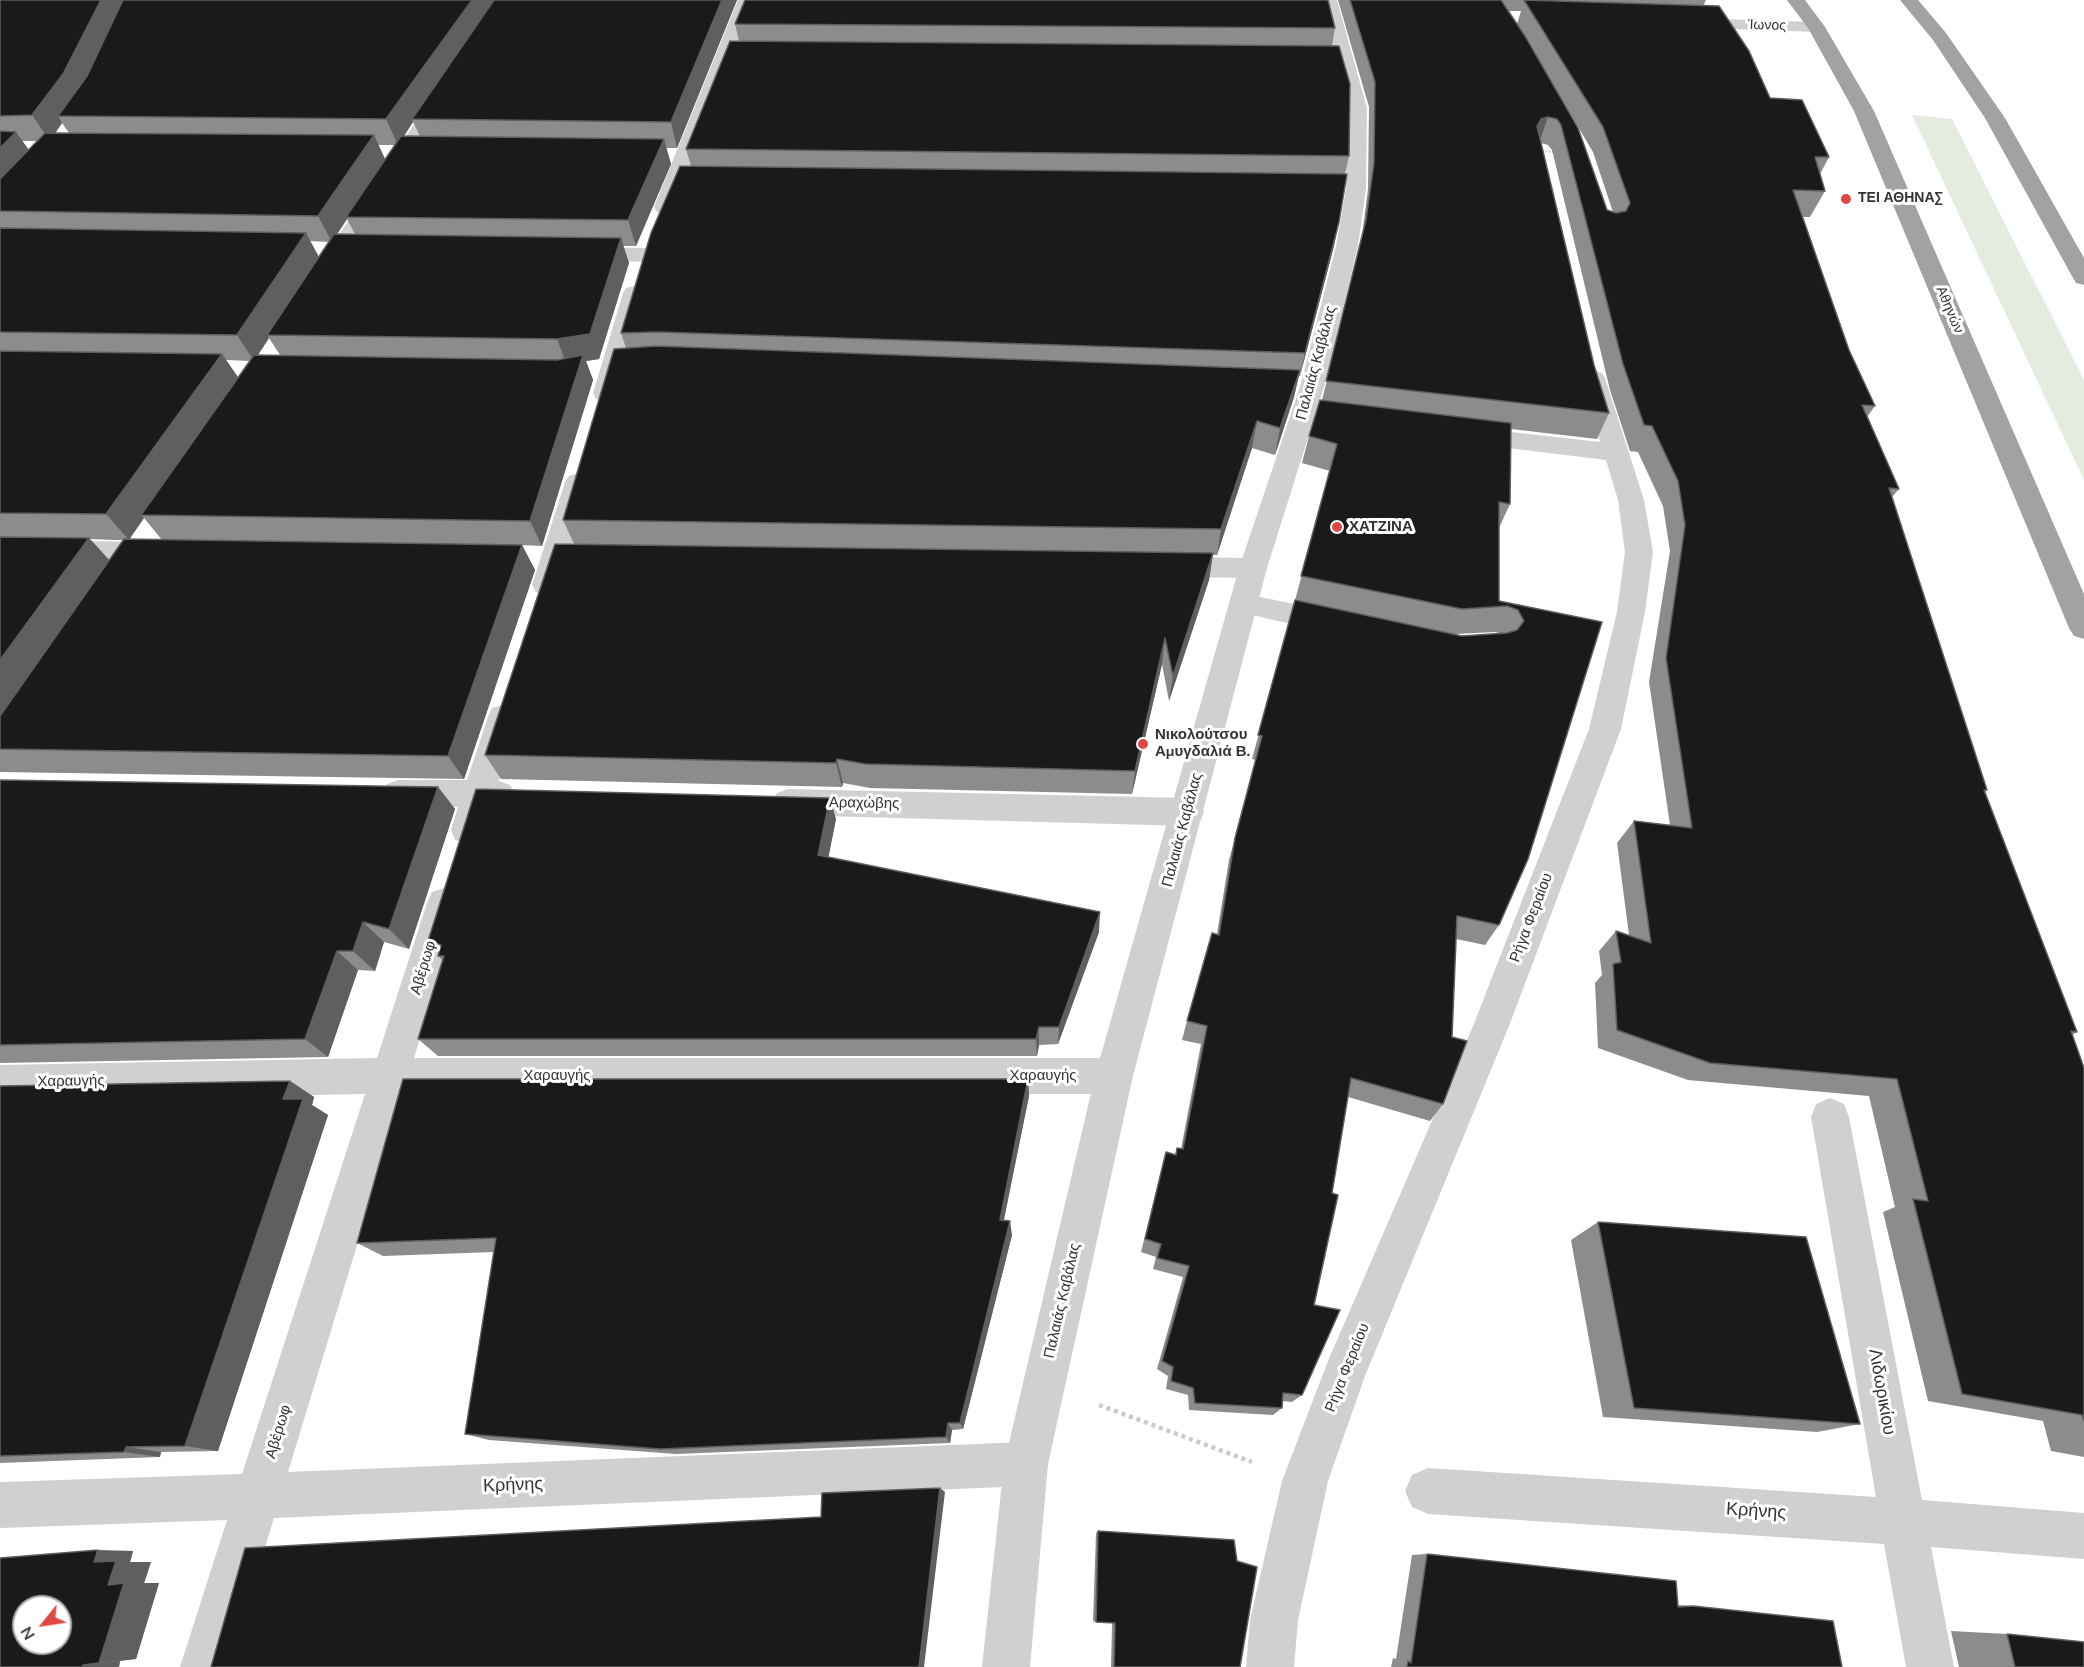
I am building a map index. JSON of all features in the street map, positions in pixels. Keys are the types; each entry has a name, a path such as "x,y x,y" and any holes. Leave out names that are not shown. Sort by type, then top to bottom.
{"highway":[{"name":"Αθηνών","path":"1796,0 1816,27 1864,111 2084,628"},
{"path":"1909,0 1940,37 1995,118 2084,278"}],"street":[{"path":"595,424 645,255 681,169 733,56 747,0"},
{"name":"Παλαιάς Καβάλας","path":"1006,1667 1026,1464 1114,1076 1253,568 1308,401 1347,246 1344,189 1357,108 1334,61 1328,0"},
{"name":"Ίωνος","path":"1664,23 1816,27"},
{"path":"312,292 456,77"},
{"path":"562,254 645,255"},
{"name":"Ρήγα Φεραίου","path":"1270,1667 1274,1620 1305,1481 1343,1376 1491,1026 1605,729 1631,612 1639,552 1631,500 1596,391 1585,345"},
{"path":"1443,432 1617,453"},
{"path":"537,614 585,457"},
{"path":"0,550 184,553"},
{"path":"1135,567 1253,568"},
{"path":"1245,604 1359,628"},
{"name":"Αβέρωφ","path":"204,1667 511,693"},
{"path":"370,792 525,795"},
{"name":"Αραχώβης","path":"762,801 1188,812"},
{"name":"Χαραυγής","path":"0,1083 391,1076 1114,1076"},
{"name":"Λιδωρικίου","path":"1830,1117 1930,1667"},
{"name":"Κρήνης","path":"0,1505 1026,1464"},
{"name":"Κρήνης","path":"1428,1491 2084,1536"}],"path":[{"path":"1540,151 1560,152"},
{"path":"1045,1383 1158,1429 1305,1481"}],"shaded area":[{"path":"1912,115 1952,119 2084,380 2084,480"}],"building":[{"path":"0,0 101,0 63,74 32,115 0,116"},
{"path":"123,0 472,0 386,119 58,116 87,76"},
{"path":"494,0 722,0 671,122 412,119"},
{"path":"745,0 1328,0 1335,28 735,24"},
{"path":"1350,0 1501,0 1525,36 1578,128 1607,210 1616,213 1626,211 1630,203 1603,127 1524,0 1719,6 1749,51 1770,98 1802,100 1829,157 1815,157 1825,191 1793,190 1849,350 1875,406 1862,405 1899,489 1889,488 1987,790 1984,790 2077,1032 2071,1031 2084,1068 2084,1421 2082,1415 1962,1394 1913,1199 1928,1201 1897,1079 1710,1063 1617,1030 1613,964 1621,962 1616,931 1651,943 1634,821 1692,828 1666,658 1685,525 1678,481 1652,426 1644,425 1623,364 1561,125 1557,119 1548,117 1541,119 1537,126 1594,365 1609,413 1326,381 1366,220 1374,163 1375,82"},
{"path":"730,41 1339,46 1350,84 1349,156 686,149"},
{"path":"0,131 16,132 0,148"},
{"path":"45,133 374,135 318,216 0,211 0,179"},
{"path":"401,136 664,139 628,220 346,217"},
{"path":"680,166 1347,174 1339,222 1305,353 657,332 621,333 651,233"},
{"path":"0,228 306,233 237,335 0,332"},
{"path":"334,234 621,238 590,334 557,339 267,335"},
{"path":"656,346 1300,370 1280,428 1257,421 1221,529 563,520 614,349"},
{"path":"0,351 222,354 106,514 0,513"},
{"path":"254,355 557,360 583,355 530,521 141,515"},
{"path":"1320,400 1511,423 1510,504 1499,502 1499,601 1602,622 1528,859 1499,925 1457,916 1452,1037 1467,1041 1443,1104 1351,1078 1332,1193 1338,1195 1314,1305 1340,1310 1302,1395 1283,1393 1282,1408 1195,1403 1193,1388 1171,1381 1173,1367 1162,1361 1189,1266 1157,1258 1161,1244 1145,1239 1166,1152 1176,1155 1177,1148 1183,1149 1207,1026 1187,1021 1212,933 1219,935 1235,838 1262,736 1258,735 1295,600 1462,636 1507,633 1517,630 1524,621 1518,610 1507,606 1462,609 1301,576 1337,444 1309,436"},
{"path":"0,537 89,538 0,660"},
{"path":"124,539 522,545 448,756 0,749 0,716"},
{"path":"555,544 1213,553 1173,676 1165,638 1135,771 865,764 837,759 836,763 485,755"},
{"path":"0,780 438,787 389,929 363,922 353,951 337,951 305,1039 0,1045"},
{"path":"476,789 830,798 818,855 1100,912 1059,1027 1039,1027 1036,1039 418,1039 444,956 438,956 441,945 428,941"},
{"path":"403,1079 1028,1079 1000,1220 1010,1221 960,1423 948,1423 946,1437 660,1449 465,1434 496,1238 357,1243"},
{"path":"290,1081 283,1099 303,1099 185,1446 126,1447 124,1452 0,1456 0,1086"},
{"path":"1598,1222 1806,1237 1860,1424 1634,1408"},
{"path":"940,1488 919,1667 211,1667 245,1548 821,1517 822,1493"},
{"path":"1098,1531 1234,1540 1237,1561 1257,1567 1240,1667 1114,1667 1115,1623 1096,1622"},
{"path":"98,1550 94,1562 116,1561 108,1585 124,1583 99,1663 82,1667 0,1667 0,1558"},
{"path":"1427,1554 1676,1581 1678,1607 1693,1606 1833,1621 1842,1667 1407,1667 1408,1661 1411,1663"},
{"path":"2007,1634 2084,1642 2084,1667 2015,1667"}],"place":[{"name":"ΤΕΙ ΑΘΗΝΑΣ","path":"1846,199"},
{"name":"ΧΑΤΖΙΝΑ","path":"1337,527"},
{"name":"Νικολούτσου Αμυγδαλιά Β.","path":"1143,744"}]}
